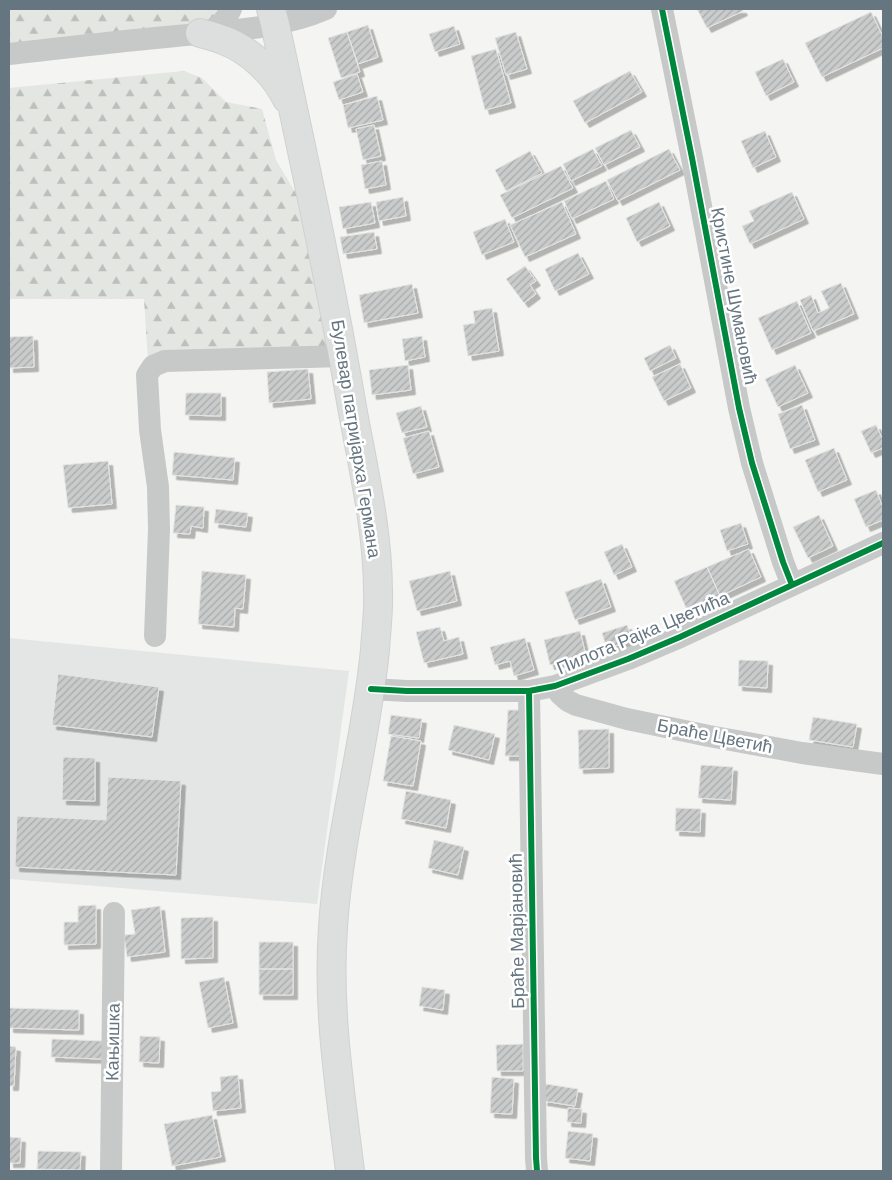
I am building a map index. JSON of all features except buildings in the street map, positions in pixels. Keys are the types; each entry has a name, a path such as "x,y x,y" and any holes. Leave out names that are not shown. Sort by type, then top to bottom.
{"main road":[{"name":"Булевар патријарха Германа","path":"269,14 294,111 344,356 372,519 375,547 378,592 371,689 345,834 333,927 332,1013 350,1171"},
{"path":"204,33 247,52 259,62 274,78 294,111"}],"street":[{"path":"204,33 222,24 231,9"},
{"path":"9,54 251,28 269,14 312,15 326,9"},
{"name":"Кристине Шумановић","path":"662,9 739,408 752,463 792,585"},
{"path":"155,636 159,529 158,487 150,430 148,375 153,366 164,361 344,356"},
{"name":"Пилота Рајка Цветића","path":"371,689 407,691 529,691 555,686 637,655 883,543"},
{"name":"Браће Цветић","path":"555,686 568,701 627,719 792,751 883,764"},
{"name":"Браће Марјановић","path":"529,691 537,1171"},
{"name":"Кањишка","path":"111,1171 114,913"}],"shaded area":[{"path":"9,638 349,671 317,904 9,879"}],"green space":[{"path":"9,9 220,9 203,27 9,46"},
{"path":"184,71 202,78 226,102 262,109 276,160 300,200 336,355 148,362 144,299 9,299 9,88"}],"cycle path":[{"path":"662,9 739,408 752,463 792,585"},
{"path":"371,689 407,691 529,691 555,686 628,659 680,637 883,543"},
{"path":"529,691 537,1171"}]}
